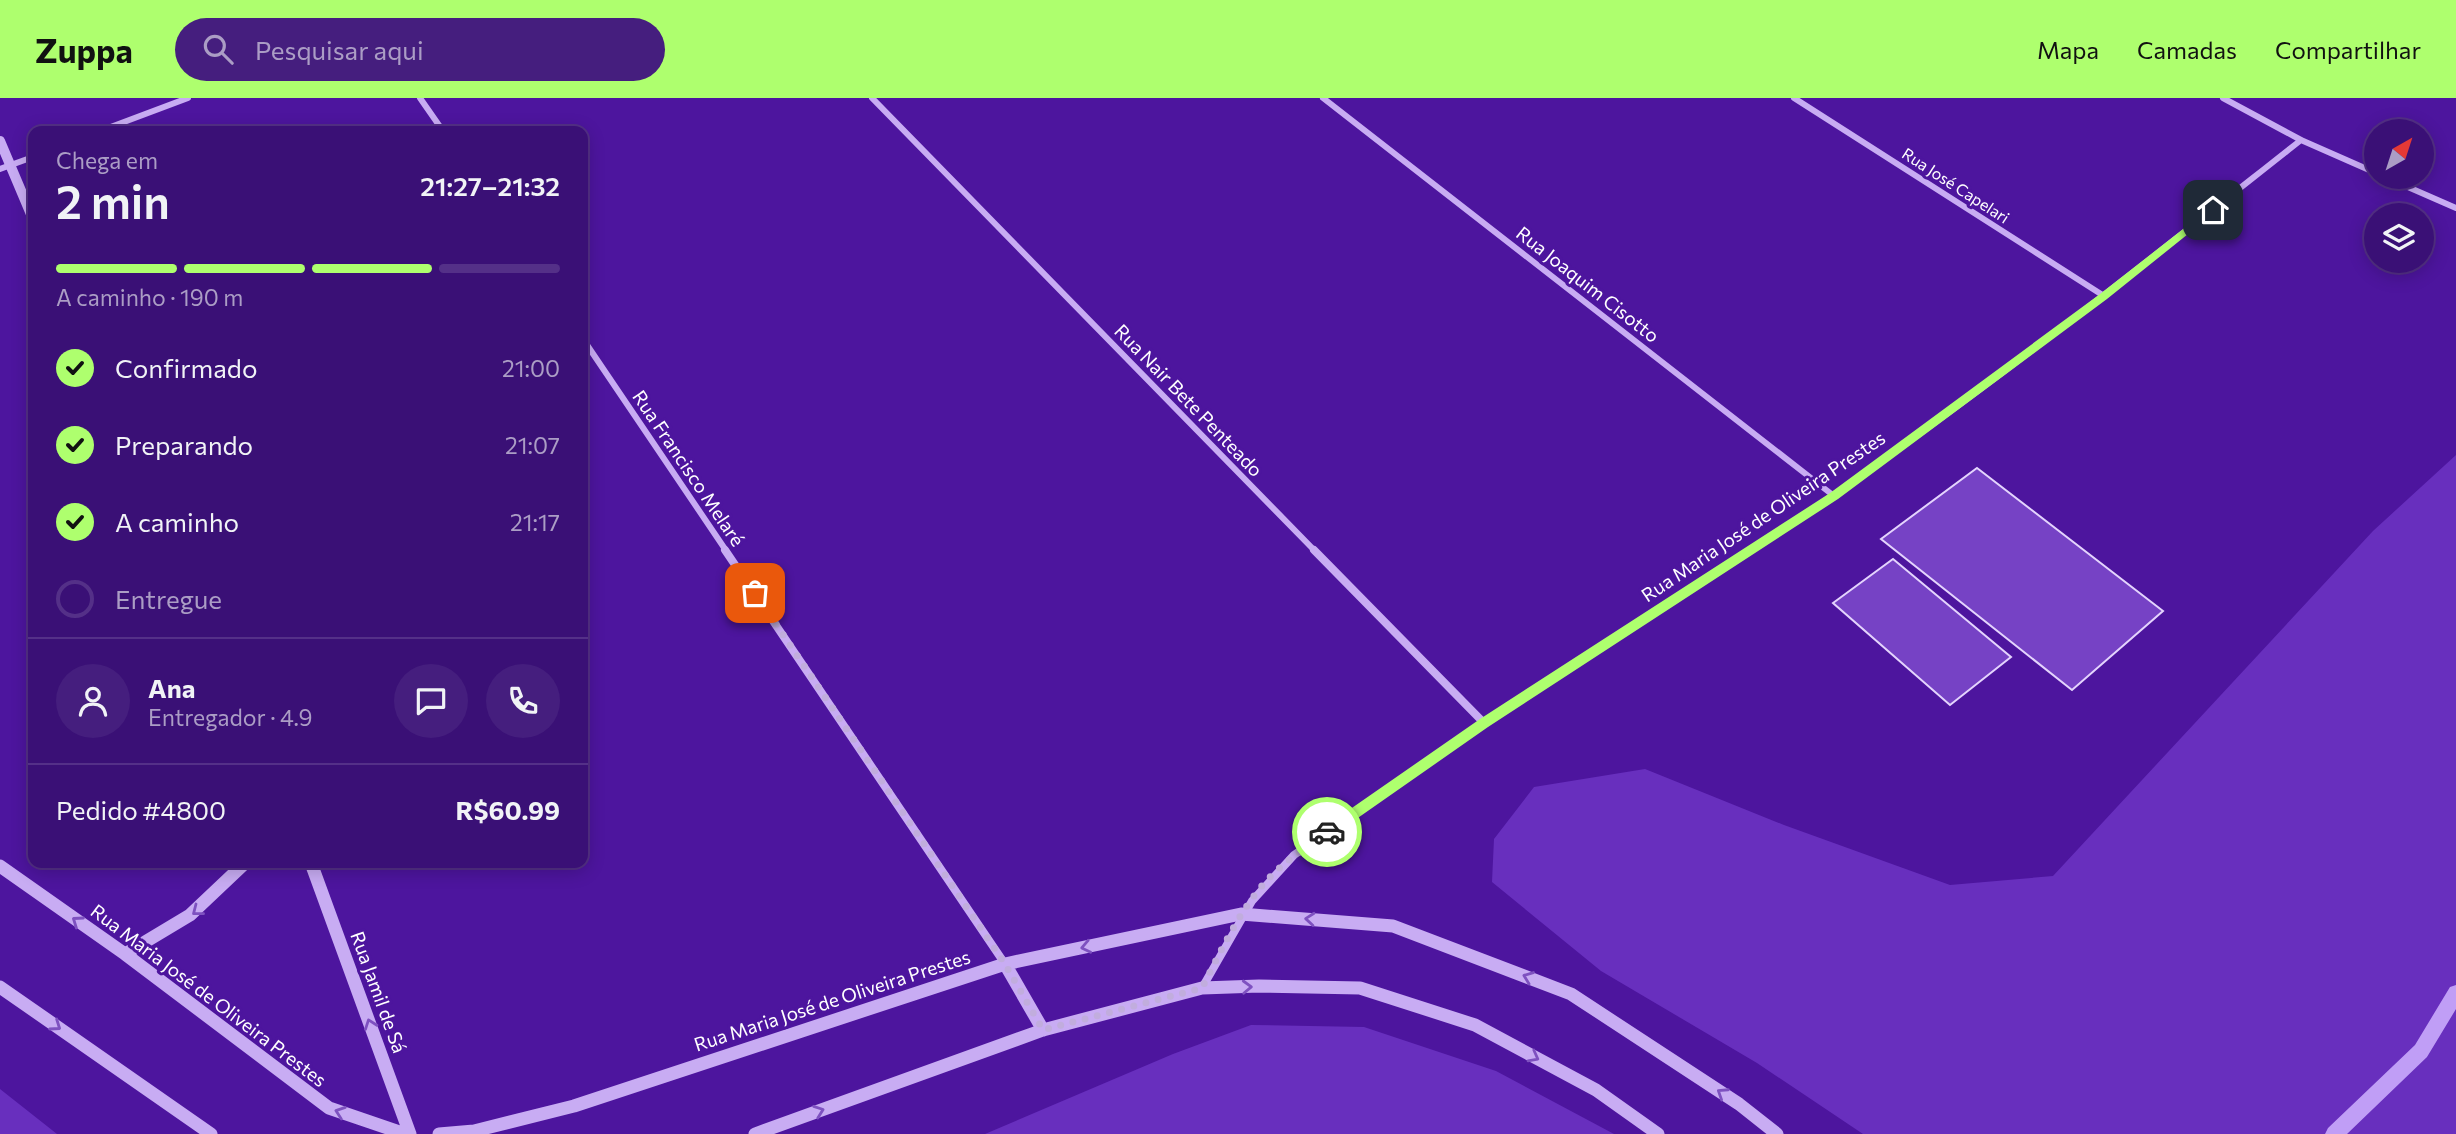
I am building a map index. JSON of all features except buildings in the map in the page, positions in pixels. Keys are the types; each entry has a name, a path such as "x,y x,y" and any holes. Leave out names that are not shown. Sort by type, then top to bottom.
{"street":[{"path":"113,126 188,98"},
{"path":"420,98 440,126"},
{"name":"Rua Nair Bete Penteado","path":"872,98 1484,723"},
{"name":"Rua Joaquim Cisotto","path":"1323,98 1834,496"},
{"name":"Rua José Capelari","path":"1794,98 2104,296"},
{"path":"2223,98 2301,140 2364,168"},
{"name":"Rua Maria José de Oliveira Prestes","path":"1202,988 1241,914 1267,880 1294,855 1484,723 1834,496 2104,296 2301,140"},
{"path":"0,142 5,167 28,210"},
{"path":"5,167 28,159"},
{"path":"2412,189 2456,208"},
{"name":"Rua Francisco Melaré","path":"588,346 1005,964"},
{"name":"Rua Maria José de Oliveira Prestes","path":"0,866 125,954 328,1108 405,1134"},
{"path":"125,954 172,930 214,897 240,868"},
{"name":"Rua Jamil de Sá","path":"313,868 411,1134"},
{"name":"Rua Maria José de Oliveira Prestes","path":"439,1134 474,1131 574,1106 1005,964 1241,914 1393,926 1571,994 1739,1104 1777,1134"},
{"path":"1005,964 1043,1030"},
{"path":"0,987 211,1134"},
{"path":"755,1134 1043,1030 1202,988 1360,988 1475,1025 1596,1090 1658,1134"}],"shaded area":[{"path":"2456,455 2456,1134 1863,1134 1757,1063 1601,971 1492,882 1494,839 1534,787 1645,769 1784,825 1950,885 2053,876 2373,531"},
{"path":"1251,1025 1364,1027 1496,1071 1614,1134 985,1134 1173,1054"},
{"path":"0,1089 57,1134 0,1134"}],"waterway":[{"path":"2334,1134 2421,1051 2456,993"}],"way so far":[{"path":"755,593 1005,964 1043,1030 1202,988 1241,914 1267,880 1294,855 1327,832"}],"route":[{"path":"1327,832 1484,723 1834,496 2104,296 2213,210"}]}
